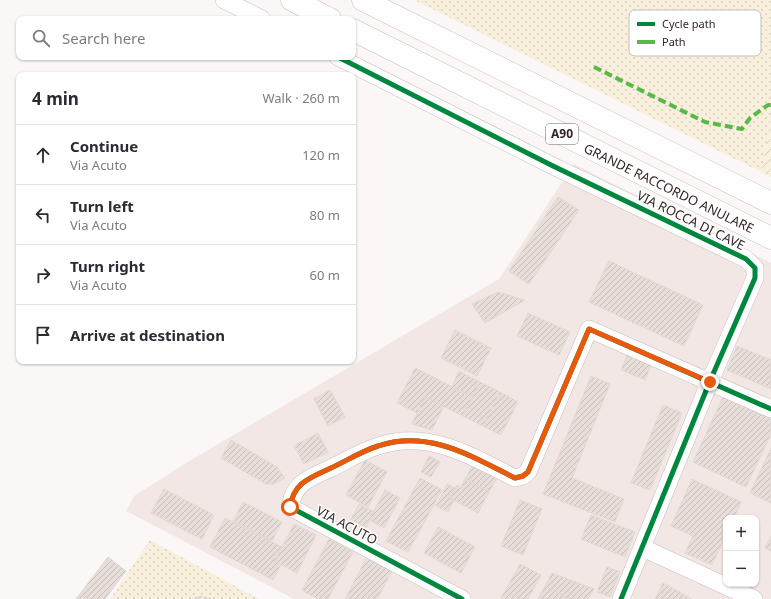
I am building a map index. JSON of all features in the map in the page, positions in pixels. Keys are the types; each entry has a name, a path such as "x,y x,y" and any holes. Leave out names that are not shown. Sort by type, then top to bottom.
{"highway":[{"path":"292,0 324,16"},
{"name":"A90","path":"363,0 771,203"},
{"name":"GRANDE RACCORDO ANULARE","path":"356,31 771,238"}],"street":[{"path":"224,0 256,16"},
{"name":"VIA ROCCA DI CAVE","path":"344,60 752,262 755,268 755,278 710,382 621,599"},
{"name":"VIA ACUTO","path":"462,599 290,507 292,496 302,481 376,446 402,441 428,441 455,448 515,478 523,476 528,472 589,329 771,409"},
{"path":"643,548 754,599"}],"path":[{"path":"194,599 200,597 211,599"}],"shaded area":[{"path":"414,0 771,0 771,119 761,172"},
{"path":"771,119 771,177 761,172"},
{"path":"574,164 771,263 771,599 294,599 126,511 134,496 191,460 499,279"},
{"path":"150,540 259,599 110,599"}],"building":[{"path":"558,197 579,210 529,284 509,271"},
{"path":"609,261 703,305 684,346 589,302"},
{"path":"498,292 525,300 485,323 472,304"},
{"path":"528,313 570,332 559,355 517,336"},
{"path":"455,330 491,348 477,376 441,358"},
{"path":"737,346 771,360 771,389 727,370"},
{"path":"628,353 652,363 645,380 621,370"},
{"path":"415,368 472,397 463,416 425,397 417,413 397,403"},
{"path":"459,371 480,382 472,397 452,387"},
{"path":"591,376 610,384 572,478 624,499 615,522 543,494"},
{"path":"480,382 500,392 483,426 463,416"},
{"path":"330,390 345,417 328,426 314,399"},
{"path":"500,392 518,402 501,435 483,426"},
{"path":"425,397 444,406 432,430 412,424"},
{"path":"723,397 771,419 771,434 746,487 693,462"},
{"path":"663,405 682,413 650,490 631,483"},
{"path":"318,433 328,452 304,464 294,446"},
{"path":"231,440 277,467 285,478 274,484 266,484 221,458"},
{"path":"771,448 771,503 750,493"},
{"path":"429,456 440,462 431,477 421,472"},
{"path":"365,460 387,472 368,507 346,495"},
{"path":"474,463 498,476 489,492 465,479"},
{"path":"420,478 442,490 408,552 386,541"},
{"path":"465,479 489,492 478,513 450,498 457,485 461,488"},
{"path":"692,479 741,502 735,515 723,515 723,541 712,565 685,553 693,536 671,526"},
{"path":"447,484 455,488 450,498 454,500 448,512 436,506"},
{"path":"164,489 214,515 202,539 151,513"},
{"path":"385,490 400,498 384,528 369,520"},
{"path":"520,500 542,509 523,555 501,546"},
{"path":"243,502 282,522 272,541 233,521"},
{"path":"359,504 373,511 365,531 349,523"},
{"path":"591,515 635,532 625,557 581,539"},
{"path":"225,518 282,547 275,561 281,564 273,580 210,547"},
{"path":"294,524 316,535 297,573 275,561"},
{"path":"438,527 475,547 461,573 424,553"},
{"path":"771,536 771,551 765,548"},
{"path":"329,539 353,552 328,599 318,599 302,590"},
{"path":"108,557 126,571 105,599 76,599"},
{"path":"367,557 392,571 377,599 345,599"},
{"path":"520,564 541,575 528,599 502,599 501,598"},
{"path":"607,567 620,572 610,597 597,592"},
{"path":"552,573 594,589 588,599 571,599 545,586"},
{"path":"663,583 692,599 655,599"},
{"path":"545,586 571,599 538,599"}],"marked path":[{"path":"594,67 705,122 742,129 750,118 768,105 771,105"}],"cycle path":[{"path":"344,60 553,166 746,259 755,268 755,278 710,381 621,599"},
{"path":"462,599 290,507 295,492 299,486 316,475 378,446 396,442 414,441 449,447 482,461 515,478 523,476 528,472 589,329 771,409"}],"route":[{"path":"290,507 292,496 302,481 376,446 386,443 417,440 428,441 455,448 515,478 523,476 528,472 589,329 710,382"}]}
